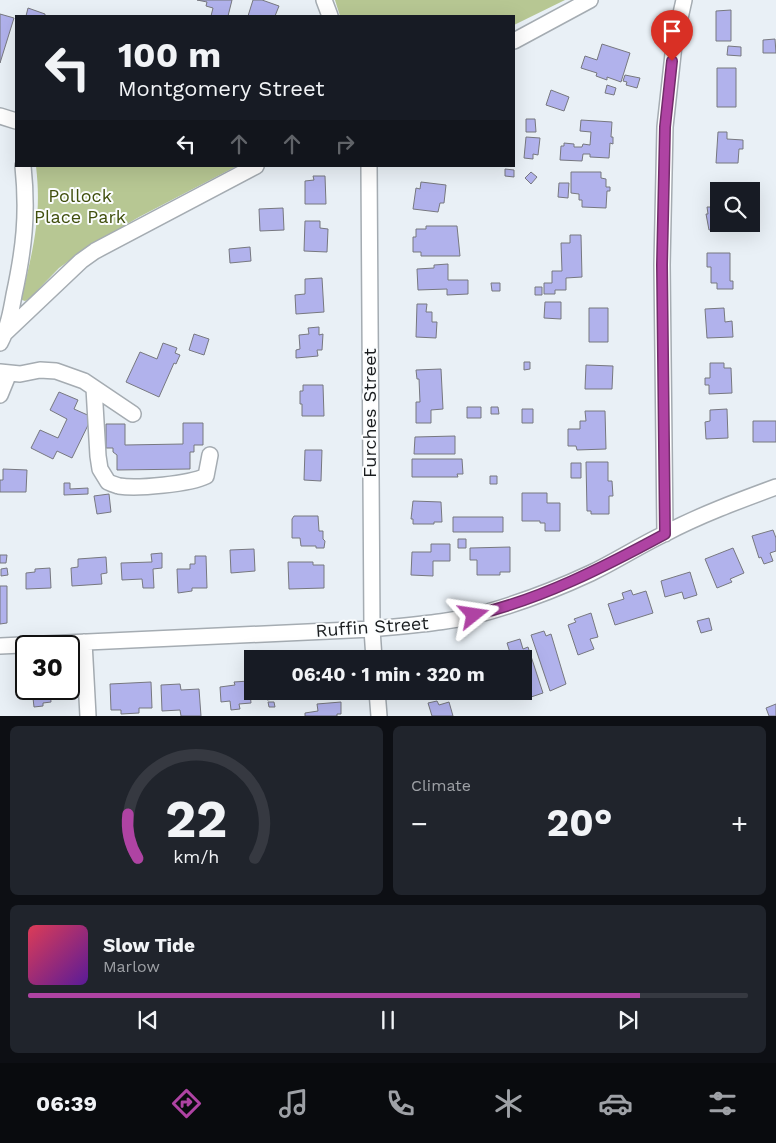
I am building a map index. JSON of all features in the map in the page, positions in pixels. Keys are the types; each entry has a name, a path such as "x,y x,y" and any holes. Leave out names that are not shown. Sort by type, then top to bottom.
{"street":[{"path":"324,0 330,15"},
{"path":"515,40 590,0"},
{"path":"665,534 662,265 665,127 674,45 684,0"},
{"path":"0,116 15,122"},
{"path":"3,338 24,243 26,209 22,167"},
{"path":"3,338 75,267 95,251 254,167"},
{"name":"Furches Street","path":"369,167 373,650"},
{"path":"0,395 5,372 20,374 40,370 56,371 84,381 133,414"},
{"path":"94,388 98,456 100,468 108,482 120,486 153,486 198,480 206,476 210,455"},
{"name":"Ruffin Street","path":"0,646 426,625 490,611 526,599 591,573 702,516 776,487"},
{"path":"84,642 88,716"},
{"path":"378,700 379,716"}],"green space":[{"path":"335,0 565,0 515,25 515,15 340,15"},
{"name":"Pollock Place Park","path":"36,167 235,167 139,217 88,247 59,268 25,301 22,300 22,296 33,247 37,217 38,184"}],"building":[{"path":"197,0 232,0 228,15 211,15 213,8 206,6 207,2"},
{"path":"253,0 262,0 279,6 275,15 248,15"},
{"path":"28,8 45,14 45,15 26,15"},
{"path":"731,10 731,41 716,41 716,11"},
{"path":"0,14 14,18 0,63"},
{"path":"775,39 776,53 763,53 763,40"},
{"path":"602,44 630,53 621,82 607,77 607,80 596,76 597,73 581,68 585,56 597,60"},
{"path":"728,46 741,47 741,56 727,55"},
{"path":"717,68 736,68 736,107 717,107"},
{"path":"625,75 640,78 637,88 626,85 627,82 623,81"},
{"path":"607,85 616,88 614,95 605,93"},
{"path":"551,90 569,97 564,111 546,105"},
{"path":"526,119 535,119 536,132 526,132"},
{"path":"581,120 612,122 611,137 613,137 613,144 610,143 609,158 590,157 590,154 583,154 582,161 560,160 561,146 564,146 564,143 574,144 574,147 582,147 583,144 590,145 591,132 580,131"},
{"path":"718,132 727,132 727,139 743,140 743,149 739,149 738,163 716,163"},
{"path":"526,137 540,138 538,155 533,154 533,159 524,158"},
{"path":"505,169 514,170 514,177 505,176"},
{"path":"531,172 537,177 531,184 525,178"},
{"path":"571,172 601,172 601,178 606,179 606,187 610,187 610,191 607,191 606,208 582,207 582,200 579,200 579,194 571,193"},
{"path":"313,176 325,176 326,204 305,204 305,181 314,180"},
{"path":"421,182 446,185 444,203 440,203 438,212 413,209 416,188 420,189"},
{"path":"559,183 569,183 568,198 558,197"},
{"path":"707,207 710,207 710,230 706,214 708,214"},
{"path":"283,208 284,230 260,231 259,209"},
{"path":"305,221 320,221 320,228 328,229 327,252 304,251"},
{"path":"426,226 457,226 460,256 421,256 421,252 413,252 413,237 416,237 416,229 426,229"},
{"path":"570,235 581,235 582,277 566,278 566,290 555,290 555,294 544,294 544,283 552,283 552,271 562,271 561,243 570,243"},
{"path":"250,247 251,261 230,263 229,249"},
{"path":"707,253 730,253 730,281 733,281 733,289 717,289 717,283 711,283 711,267 707,267"},
{"path":"448,264 448,280 468,280 468,294 447,295 447,289 418,290 417,269 434,268 434,265"},
{"path":"322,278 324,312 296,314 295,295 305,294 305,279"},
{"path":"491,283 500,283 500,291 492,291"},
{"path":"535,287 542,287 542,295 535,295"},
{"path":"545,302 561,302 561,319 544,318"},
{"path":"417,304 427,304 426,312 432,312 432,322 437,322 436,338 416,337"},
{"path":"589,308 608,308 608,342 589,342"},
{"path":"724,308 725,322 732,321 733,337 707,338 705,309"},
{"path":"319,327 319,335 323,334 322,350 317,350 318,356 296,358 296,350 300,349 299,335 309,334 308,328"},
{"path":"194,334 209,339 204,355 189,350"},
{"path":"163,343 177,348 175,353 180,355 176,364 174,363 159,397 126,382 140,352 157,359"},
{"path":"524,362 530,362 530,369 524,370"},
{"path":"710,363 724,363 724,368 731,368 732,393 709,394 709,385 705,385 705,378 710,378"},
{"path":"586,365 613,366 612,389 585,389"},
{"path":"441,369 443,409 431,410 431,423 416,423 416,402 420,402 419,379 417,379 416,370"},
{"path":"303,385 323,385 324,416 302,416 300,391 303,391"},
{"path":"59,392 78,400 74,409 92,417 72,458 57,451 53,459 31,448 40,430 58,438 67,419 50,410"},
{"path":"467,407 481,407 481,418 467,418"},
{"path":"491,407 498,407 499,414 491,414"},
{"path":"522,409 533,409 533,423 522,423"},
{"path":"727,409 728,438 706,439 705,422 710,421 710,410"},
{"path":"585,411 605,411 606,449 577,450 576,446 568,446 568,429 580,429 580,421 586,421"},
{"path":"753,421 776,421 776,442 753,442"},
{"path":"183,423 203,423 203,445 194,445 194,452 190,452 190,469 117,470 117,455 113,452 113,448 106,448 106,424 125,424 125,445 183,444"},
{"path":"455,436 455,454 414,454 415,437"},
{"path":"305,450 322,450 321,481 304,480"},
{"path":"412,459 462,459 463,474 457,474 458,477 412,477"},
{"path":"586,462 608,462 608,481 612,481 613,496 609,496 609,514 591,514 591,511 587,511"},
{"path":"571,463 581,463 581,478 571,478"},
{"path":"3,469 27,470 26,492 0,492 0,480 3,480"},
{"path":"490,476 497,476 497,484 490,484"},
{"path":"64,483 70,483 70,489 88,488 88,494 64,495"},
{"path":"522,493 547,493 547,503 560,503 560,531 545,531 545,523 540,523 540,521 522,521"},
{"path":"109,494 111,512 97,514 94,496"},
{"path":"413,501 441,502 442,522 413,524 413,519 411,519"},
{"path":"294,516 318,516 319,531 323,531 323,539 325,541 324,548 301,546 300,538 292,538 292,519"},
{"path":"453,517 503,517 503,532 453,532"},
{"path":"773,530 776,538 776,551 770,553 773,561 764,564 761,557 759,558 752,536"},
{"path":"458,539 466,539 466,548 458,548"},
{"path":"431,544 450,544 450,561 433,561 433,576 411,575 412,552 431,552"},
{"path":"510,547 510,572 500,572 500,575 477,575 477,560 470,560 470,548"},
{"path":"733,548 744,573 730,579 732,582 717,588 705,559"},
{"path":"254,549 255,571 231,573 230,550"},
{"path":"162,553 162,568 153,569 154,588 143,588 142,579 122,580 121,563 152,562 151,554"},
{"path":"0,555 7,555 6,563 0,563"},
{"path":"195,556 206,556 207,588 192,588 192,591 178,593 177,569 190,569 190,564 195,564"},
{"path":"106,557 107,573 101,574 102,584 72,586 71,568 78,567 78,559"},
{"path":"288,562 313,562 313,565 324,565 324,588 289,589"},
{"path":"7,568 8,575 1,576 1,569"},
{"path":"50,568 51,588 26,589 26,573 35,572 35,569"},
{"path":"690,572 697,595 684,599 682,592 665,597 661,581"},
{"path":"0,586 7,586 7,623 0,624"},
{"path":"631,590 633,595 646,591 653,613 615,625 608,604 624,599 622,593"},
{"path":"591,613 598,637 590,639 594,649 578,655 568,625 576,622 574,619"},
{"path":"709,618 712,630 701,633 697,621"},
{"path":"544,631 546,636 551,634 566,684 550,691 531,635"},
{"path":"520,639 523,649 528,647 529,650 509,650 507,643"},
{"path":"532,659 543,693 532,697"},
{"path":"244,681 244,700 251,700 251,703 239,704 240,709 231,710 230,701 221,702 220,687 235,685 234,682"},
{"path":"151,682 152,708 139,708 139,713 121,714 121,710 111,710 110,684"},
{"path":"180,684 181,690 199,689 201,716 181,716 180,710 162,711 161,685"},
{"path":"33,700 51,700 51,702 43,703 43,706 34,707"},
{"path":"437,701 439,705 449,702 453,716 432,716 428,703"},
{"path":"268,702 274,702 275,707 269,707"},
{"path":"341,702 341,714 337,714 337,716 305,716 305,713 318,711 317,704"},
{"path":"776,704 776,716 769,716 766,708"}],"route":[{"path":"474,615 526,599 591,573 665,534 662,265 665,127 672,61"}]}
